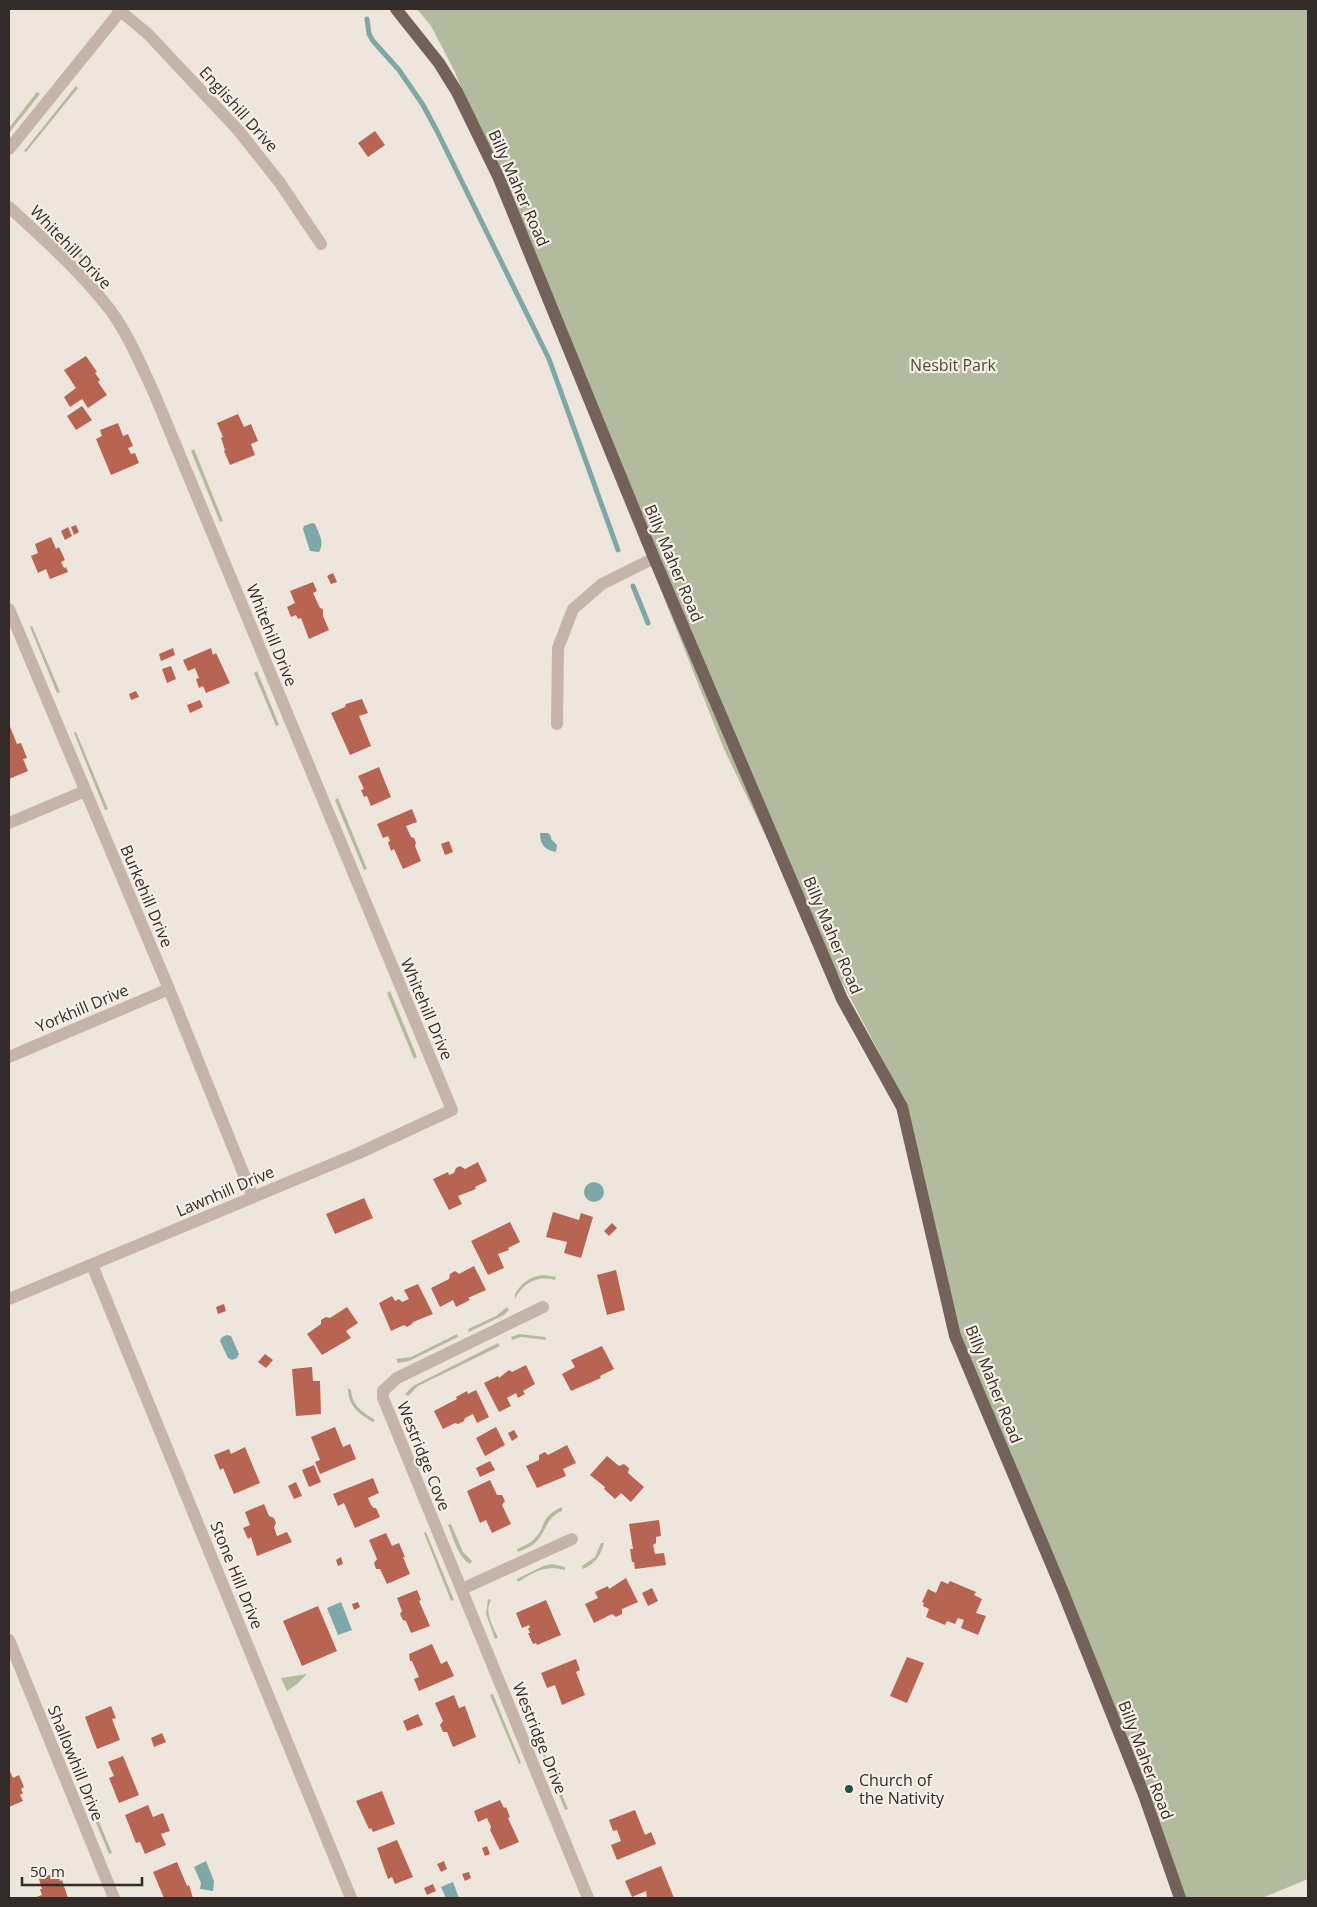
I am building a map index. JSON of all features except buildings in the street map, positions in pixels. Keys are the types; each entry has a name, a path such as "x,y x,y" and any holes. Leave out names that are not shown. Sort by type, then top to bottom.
{"main road":[{"name":"Billy Maher Road","path":"396,9 439,63 457,92 498,176 654,558 842,999 902,1107 955,1336 1063,1592 1144,1795 1180,1898"}],"street":[{"path":"9,149 120,9"},
{"name":"Englishill Drive","path":"120,9 148,34 238,130 276,177 321,244"},
{"name":"Whitehill Drive","path":"9,207 82,276 111,312 136,354 154,393 452,1110"},
{"path":"557,724 558,648 573,609 602,584 654,558"},
{"name":"Burkehill Drive","path":"9,609 253,1197"},
{"path":"9,823 85,791"},
{"name":"Yorkhill Drive","path":"9,1057 168,989"},
{"name":"Lawnhill Drive","path":"9,1299 359,1153 452,1110"},
{"name":"Stone Hill Drive","path":"92,1265 351,1898"},
{"name":"Westridge Cove","path":"462,1589 386,1406 383,1391 397,1378 543,1307"},
{"path":"462,1589 572,1539"},
{"name":"Westridge Drive","path":"462,1589 588,1898"},
{"name":"Shallowhill Drive","path":"9,1640 114,1898"}],"green space":[{"name":"Nesbit Park","path":"417,9 1308,9 1308,1879 1262,1898 1178,1898 950,1315 893,1079 773,851 724,749 455,72 431,26"},
{"path":"76,86 78,88 26,152 24,151"},
{"path":"37,92 40,94 9,133 9,128"},
{"path":"52,226 89,261 86,264 50,228"},
{"path":"194,449 223,521 220,522 191,451"},
{"path":"32,626 60,692 57,693 30,627"},
{"path":"257,671 279,725 276,726 254,673"},
{"path":"76,732 108,809 105,810 74,733"},
{"path":"338,798 367,869 364,870 335,800"},
{"path":"390,991 417,1057 414,1059 387,993"},
{"path":"544,1275 556,1277 555,1280 542,1279 531,1282 518,1293 515,1299 515,1294 524,1283 531,1278"},
{"path":"507,1307 509,1310 504,1315 469,1332 468,1329 496,1316"},
{"path":"457,1334 458,1337 409,1361 398,1363 396,1359 411,1357"},
{"path":"519,1334 545,1337 547,1340 521,1337 512,1340 511,1337"},
{"path":"498,1343 500,1346 418,1386 408,1396 405,1394 413,1386"},
{"path":"348,1388 351,1390 353,1400 362,1411 375,1420 373,1422 363,1416 352,1405"},
{"path":"562,1507 562,1511 553,1517 540,1538 530,1547 518,1552 517,1549 538,1535 546,1518"},
{"path":"451,1524 463,1552 472,1561 470,1564 456,1547 448,1525"},
{"path":"426,1532 454,1600 451,1601 424,1533"},
{"path":"601,1543 604,1543 597,1559 583,1569 582,1566 595,1557"},
{"path":"552,1564 565,1567 565,1570 545,1569 535,1572 518,1582 517,1579 543,1566"},
{"path":"488,1599 491,1600 488,1610 490,1619 498,1638 495,1639 486,1614"},
{"path":"307,1674 287,1691 281,1678"},
{"path":"493,1694 521,1763 519,1764 490,1695"},
{"path":"541,1744 568,1809 565,1810 539,1745"},
{"path":"85,1788 112,1853 109,1854 82,1789"}],"water":[{"path":"312,523 315,524 321,538 321,549 319,552 310,551 303,529 304,526"},
{"path":"540,833 548,833 551,836 551,839 557,845 556,852 544,846"},
{"path":"594,1182 601,1185 604,1192 601,1199 594,1202 587,1199 584,1192 587,1185"},
{"path":"231,1336 239,1354 237,1358 232,1360 228,1358 220,1341 222,1337"},
{"path":"341,1602 352,1630 338,1635 327,1608"},
{"path":"206,1861 214,1881 213,1891 200,1889 201,1883 194,1867"},
{"path":"453,1882 459,1898 446,1898 441,1887"}],"waterway":[{"path":"367,19 369,34 373,41 399,70 423,105 437,131 549,359 618,550"},
{"path":"633,586 648,623"}],"place":[{"name":"Church of the Nativity","path":"849,1789"}]}
